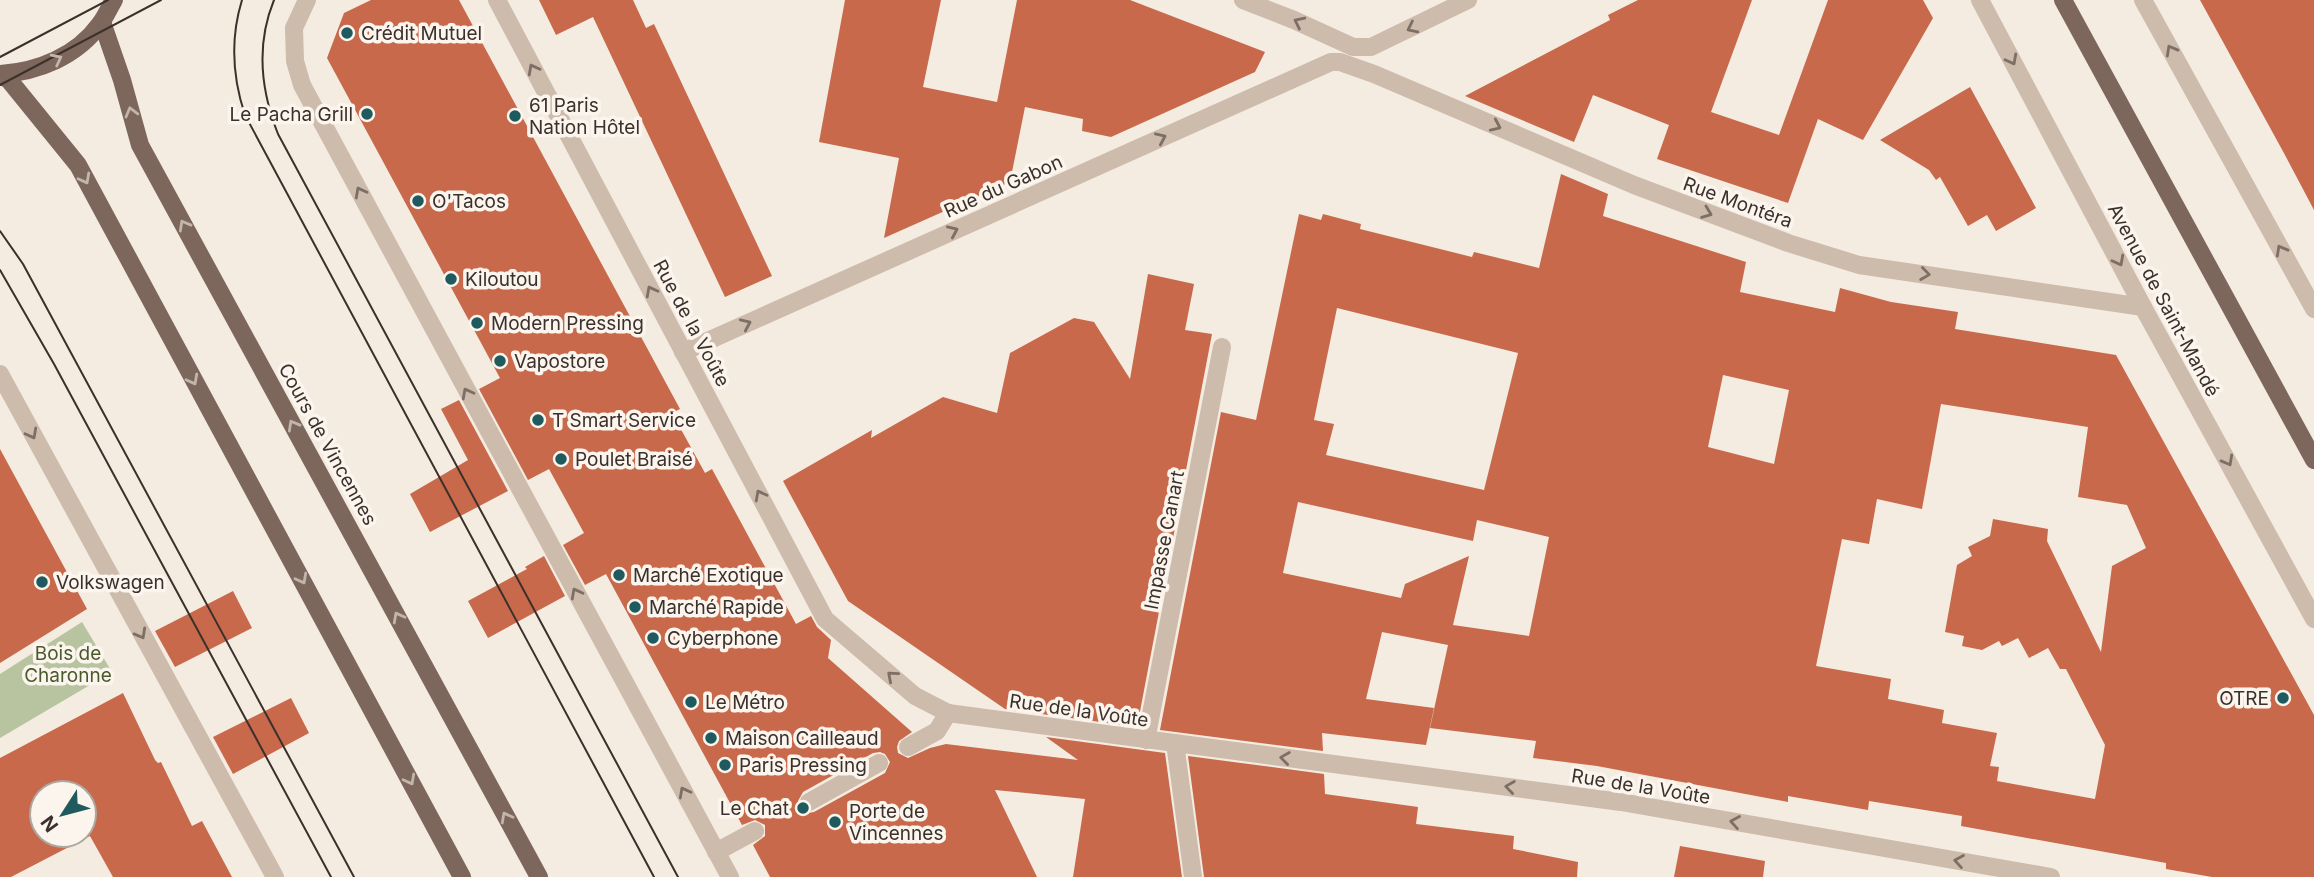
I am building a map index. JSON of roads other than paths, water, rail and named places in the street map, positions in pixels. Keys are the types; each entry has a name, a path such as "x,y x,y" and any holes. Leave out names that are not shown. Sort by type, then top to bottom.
{"main road":[{"path":"2063,0 2314,460"},
{"path":"0,74 26,72 60,59 86,40 107,8"},
{"name":"Cours de Vincennes","path":"107,8 122,80 140,145 539,877"},
{"path":"0,74 9,80 78,165 462,877"}],"street":[{"path":"307,0 294,28 295,61 302,86 730,877"},
{"name":"Rue de la Voûte","path":"497,0 825,619 915,696 948,713 1621,802 2051,877"},
{"path":"1243,0 1294,19 1353,47 1371,47 1468,0"},
{"name":"Avenue de Saint-Mandé","path":"1980,0 2143,307 2314,619"},
{"path":"2143,0 2314,309"},
{"name":"Rue du Gabon","path":"683,352 1310,71 1331,62 1340,62"},
{"name":"Rue Montéra","path":"1340,62 1634,185 1788,243 1859,265 2143,307"},
{"name":"Impasse Canart","path":"1146,740 1222,347"},
{"path":"0,374 275,877"},
{"path":"908,747 937,732 948,713"},
{"path":"1175,743 1193,877"},
{"path":"809,802 879,763"},
{"path":"716,852 755,831"}],"tram line":[{"path":"0,57 108,0"},
{"path":"0,85 161,0"},
{"path":"242,0 234,57 237,86 245,115 654,877"},
{"path":"274,0 265,33 263,67 268,101 278,134 678,877"},
{"path":"0,231 23,264 354,877"},
{"path":"0,270 54,364 331,877"}],"place":[{"name":"Crédit Mutuel","path":"347,33"},
{"name":"Le Pacha Grill","path":"367,114"},
{"name":"61 Paris Nation Hôtel","path":"515,116"},
{"name":"O'Tacos","path":"418,201"},
{"name":"Kiloutou","path":"451,279"},
{"name":"Modern Pressing","path":"477,323"},
{"name":"Vapostore","path":"500,361"},
{"name":"T Smart Service","path":"538,420"},
{"name":"Poulet Braisé","path":"561,459"},
{"name":"Marché Exotique","path":"619,575"},
{"name":"Volkswagen","path":"42,582"},
{"name":"Marché Rapide","path":"635,607"},
{"name":"Cyberphone","path":"653,638"},
{"name":"OTRE","path":"2283,698"},
{"name":"Le Métro","path":"691,702"},
{"name":"Maison Cailleaud","path":"711,738"},
{"name":"Paris Pressing","path":"725,765"},
{"name":"Le Chat","path":"803,808"},
{"name":"Porte de Vincennes","path":"835,822"}],"park label":[{"name":"Bois de Charonne","path":"68,664"}]}
